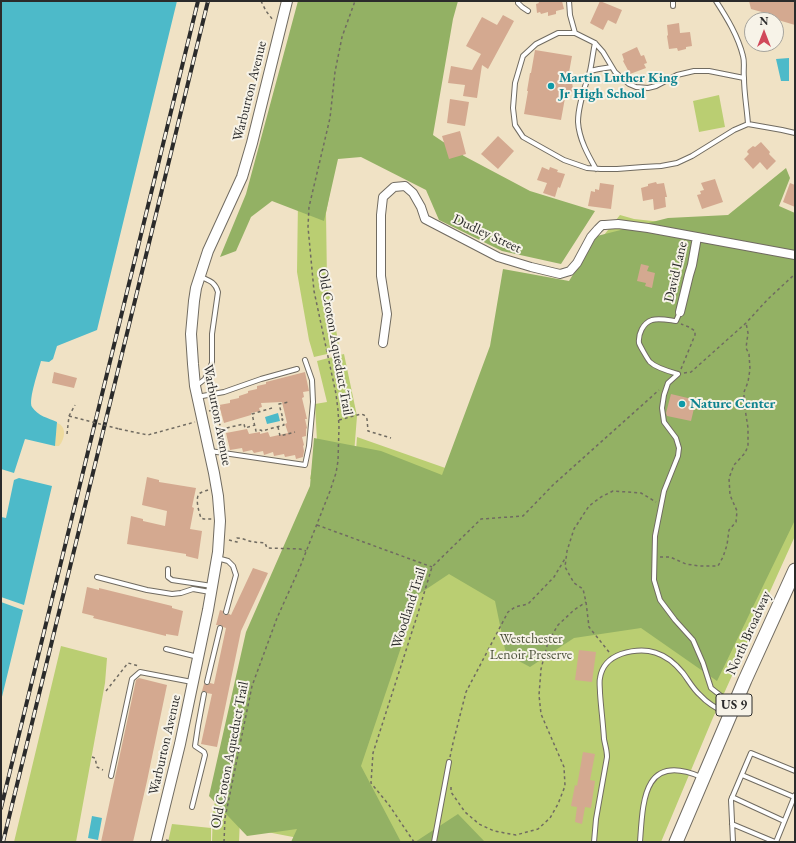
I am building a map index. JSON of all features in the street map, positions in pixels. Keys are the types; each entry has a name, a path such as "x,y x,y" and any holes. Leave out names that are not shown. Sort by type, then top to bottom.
{"main road":[{"name":"North Broadway","path":"676,842 748,673 795,570"}],"street":[{"name":"Warburton Avenue","path":"161,841 217,558 219,538 220,521 218,496 195,386 191,334 194,301 208,251 242,177 252,143 287,1"},
{"name":"Dudley Street","path":"383,343 387,314 381,276 381,215 383,197 394,187 405,186 413,193 421,207 425,219 498,257 560,274 570,271 577,263 591,237 602,226 618,224 648,228 795,255"},
{"name":"David Lane","path":"680,312 692,265 697,237"}],"lane":[{"path":"518,1 518,3 528,11"},
{"path":"569,1 570,15 575,33"},
{"path":"673,1 673,6"},
{"path":"716,1 737,37 743,58 748,124"},
{"path":"744,78 709,71 694,71 677,75 656,86 642,88 636,87 629,84 615,72 603,52 595,43 575,33 558,33 536,44 523,56 515,83 513,108 515,124 523,137 564,160 587,168 596,169 661,166 676,163 692,156 734,130 748,124 795,133"},
{"path":"595,43 590,71 580,105 578,123 585,148 596,169"},
{"path":"590,71 612,67"},
{"path":"195,386 206,379 212,363 212,334 218,292 214,283 200,276"},
{"path":"678,374 667,372 650,362 640,344 641,329 644,325 650,321 660,319 676,321 680,312"},
{"path":"209,451 305,465 309,446 313,402 312,380 305,360"},
{"path":"197,397 224,392 261,379 297,369"},
{"path":"678,374 668,382 662,408 664,422 676,438 680,448 664,492 661,505 655,536 654,580 660,600 693,640 703,663 711,688 725,699"},
{"path":"217,558 228,561 233,566 236,575 226,612"},
{"path":"168,569 168,577 172,580 211,589"},
{"path":"97,578 147,590 172,594 193,589 211,589"},
{"path":"207,682 220,628"},
{"path":"166,649 198,657"},
{"path":"594,842 596,819 606,766 607,751 601,708 600,678 606,663 613,657 638,650 654,652 662,655 677,666 705,700 712,706 730,715"},
{"path":"111,776 132,679 140,672 145,672 193,682"},
{"path":"192,807 205,755 204,752 196,746 204,694"},
{"path":"733,842 731,800 752,753 795,771"},
{"path":"434,842 449,762"},
{"path":"640,842 645,798 648,787 654,777 668,771 679,770 691,772 703,778"},
{"path":"732,824 775,842 795,796 742,775"},
{"path":"732,797 784,821"}],"path":[{"path":"261,1 266,11 280,29"},
{"name":"Old Croton Aqueduct Trail","path":"224,842 225,818 252,686 277,618 317,525 336,473 339,445 339,420 336,394 314,291 308,227 309,207 330,118 335,72 342,37 355,1"},
{"path":"678,374 691,372 746,323 768,299 795,274"},
{"path":"676,321 690,327 695,331 695,335 684,362"},
{"path":"654,557 670,557 686,564 700,566 718,566 723,557 727,545 729,530 736,522 737,511 730,495 729,478 734,465 745,453 748,446 748,428 744,402 744,392 748,382 750,369 749,354 746,348 748,333 746,323"},
{"name":"Woodland Trail","path":"414,842 389,805 371,783 373,753 432,567 480,519 523,516 553,485 664,386"},
{"path":"272,408 252,414 256,431 262,431 284,425 279,404 289,402"},
{"path":"67,434 69,416 75,405"},
{"path":"208,411 213,410 222,429 244,424 245,428 255,425"},
{"path":"339,420 361,414 364,415 367,419 368,430 391,438"},
{"path":"69,416 148,435 202,420"},
{"path":"278,427 280,436 296,432"},
{"path":"209,490 200,493 197,496 198,509 201,518 212,519"},
{"path":"613,657 589,627 583,589 574,582 565,567 567,551 574,529 589,506 600,497 613,492 640,493 661,505"},
{"path":"317,525 432,567"},
{"path":"219,538 237,542 237,538 239,538 255,543 265,542 267,548 300,549 306,551"},
{"path":"449,762 466,692 508,612 515,607 528,604 554,577 566,557"},
{"path":"451,784 451,792 465,812 479,824 494,831 516,835 538,829 550,818 558,804 565,786 564,767 541,714 538,695 541,669 548,642 558,625 574,610 586,602"},
{"path":"106,691 128,663 139,666 140,668"},
{"path":"92,757 95,758 96,767 103,770"},
{"path":"161,841 174,842"}],"green space":[{"path":"298,1 458,1 453,19 433,135 464,156 530,191 595,211 561,264 502,251 439,220 426,190 361,157 338,159 324,221 272,201 251,217 236,251 220,257 246,194"},
{"path":"359,35 326,213 327,282 340,351 314,357 309,340 297,272 298,201"},
{"path":"719,95 725,127 699,132 693,101"},
{"name":"Westchester Lenoir Preserve","path":"786,168 790,178 779,206 795,213 795,520 717,681 641,628 574,638 530,667 506,654 495,601 449,574 419,594 361,766 401,842 291,842 297,829 247,836 209,796 246,632 310,486 314,438 381,451 442,475 490,346 503,269 569,281 597,236 668,218 728,215"},
{"name":"Westchester Lenoir Preserve","path":"620,215 634,219 795,243 795,536 712,720 661,842 319,842 241,827 354,479 357,437 451,470 583,282 604,235"},
{"path":"344,354 357,416 352,479 240,818 239,842 212,842 213,810 254,653 322,482 310,479 317,441 315,404 327,402 317,361"},
{"path":"61,646 107,658 105,683 76,842 14,842"},
{"path":"458,814 485,842 415,842"},
{"path":"172,824 211,828 211,842 168,842"}],"sand":[{"path":"57,423 64,430 64,436 59,446 55,446"}],"water":[{"path":"1,1 177,1 97,330 57,346 53,359 49,362 41,361 31,403 32,407 37,413 57,422 55,446 25,439 14,473 1,469"},
{"path":"789,58 789,81 781,81 776,59"},
{"path":"278,413 280,421 267,424 265,417"},
{"path":"19,478 52,486 24,605 1,597 1,517 6,518 14,480"},
{"path":"1,602 23,610 1,701"},
{"path":"92,816 102,818 98,840 88,838"}],"building":[{"path":"538,1 562,1 564,9 556,11 556,14 548,16 548,12 541,14 540,12 537,13 536,4 539,3"},
{"path":"600,1 622,10 616,24 608,20 603,30 590,23"},
{"path":"749,1 795,1 795,25 784,22 784,12 762,12 751,9"},
{"path":"503,15 514,21 488,69 482,65 477,98 463,96 465,85 448,83 451,66 472,70 481,54 466,46 482,17 497,25"},
{"path":"679,23 680,33 690,32 692,46 678,51 677,48 669,49 667,25"},
{"path":"637,47 641,56 644,55 647,63 644,64 646,68 630,74 623,61 622,54"},
{"name":"Martin Luther King Jr High School","path":"535,50 572,56 568,78 572,82 573,89 570,95 565,98 561,120 524,114"},
{"path":"450,99 469,102 465,126 447,123"},
{"path":"460,131 466,154 449,159 442,136"},
{"path":"498,136 514,151 498,169 481,154"},
{"path":"761,142 776,161 767,170 760,162 753,169 744,159 749,154 747,152 748,150"},
{"path":"542,167 549,170 550,167 558,170 557,172 565,174 560,188 558,187 555,197 543,193 547,183 537,180"},
{"path":"715,179 723,202 702,209 697,195 701,194 700,191 704,190 701,183"},
{"path":"656,182 657,184 664,183 667,197 665,197 666,207 654,210 653,199 643,201 641,188"},
{"path":"600,183 614,185 611,209 588,206 591,191 595,192 595,189 599,190"},
{"path":"790,183 795,185 795,207 783,202"},
{"path":"641,264 649,266 647,271 655,273 652,288 645,286 646,283 637,281"},
{"path":"54,372 77,378 74,388 52,383"},
{"path":"305,372 309,391 303,392 304,397 302,398 307,419 305,419 307,428 306,436 302,437 304,445 303,457 296,459 295,455 285,457 284,454 274,456 273,452 264,455 263,451 254,453 252,450 243,452 242,448 230,450 226,433 247,429 249,434 268,432 270,437 288,433 285,424 287,423 282,402 261,403 262,407 259,408 260,411 224,423 219,405 230,403 230,400 239,398 239,396 248,393 248,391 257,389 257,386 266,384 266,382"},
{"name":"Nature Center","path":"671,394 696,400 691,421 667,416 666,413"},
{"path":"147,477 159,480 159,482 196,488 192,507 194,508 190,529 202,531 198,559 186,556 186,554 127,544 131,516 143,519 143,521 165,526 167,511 142,505"},
{"path":"253,568 268,573 241,631 217,747 201,744 212,694 202,691 204,684 214,684 226,628 221,625 216,625 220,610 223,611 223,614 225,615 231,615"},
{"path":"87,587 99,590 99,588 172,606 172,608 183,611 178,636 166,634 166,636 93,618 94,616 82,613"},
{"path":"579,650 596,652 592,682 575,680"},
{"path":"139,678 167,685 133,842 101,842 136,680"},
{"path":"583,752 595,754 590,780 595,781 591,808 585,807 582,824 575,822 577,807 571,806 575,785 577,786"}],"railway":[{"path":"1,808 198,1"},
{"path":"3,842 208,1"}],"place":[{"name":"Martin Luther King Jr High School","path":"551,86"},
{"name":"Nature Center","path":"682,404"}]}
